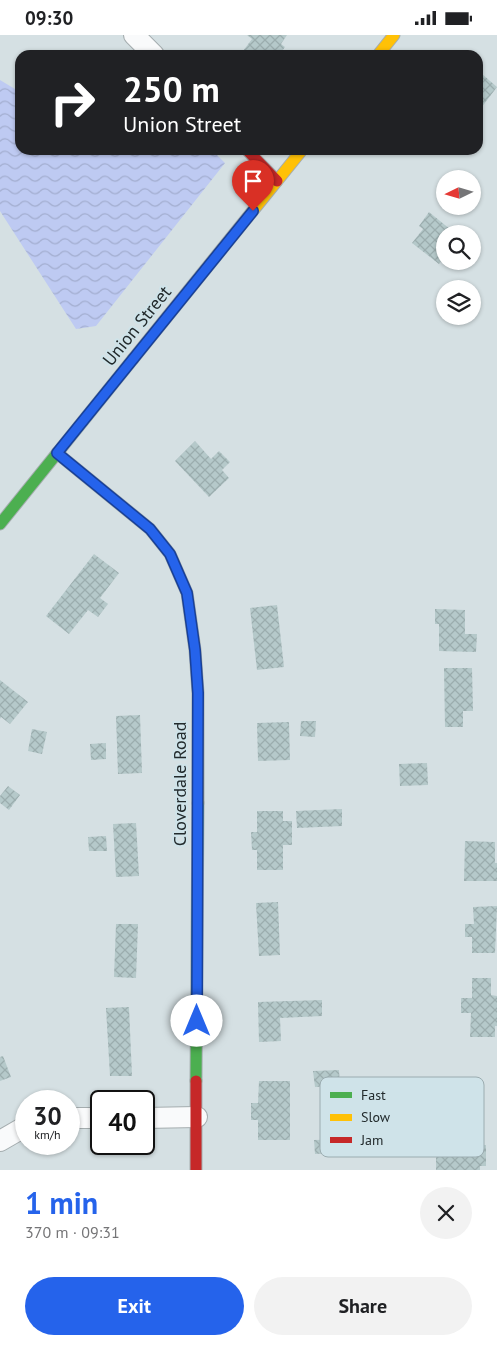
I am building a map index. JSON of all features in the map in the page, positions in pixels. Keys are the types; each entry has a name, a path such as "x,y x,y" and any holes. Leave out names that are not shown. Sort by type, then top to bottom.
{"street":[{"path":"134,35 149,50"},
{"path":"382,50 394,35"},
{"path":"252,155 277,181"},
{"name":"Union Street","path":"0,524 298,155"},
{"name":"Cloverdale Road","path":"57,453 150,529 170,554 187,593 195,650 198,693 196,1170"},
{"path":"155,1118 197,1117"},
{"path":"0,1141 15,1132"}],"water":[{"path":"0,80 15,89 15,155 217,155 225,163 96,326 76,329 0,211"}],"building":[{"path":"247,35 287,35 281,44 285,47 283,50 244,50 252,39"},
{"path":"483,75 497,87 483,105"},
{"path":"429,212 445,225 436,225 436,262 412,243 423,229 419,226"},
{"path":"195,441 211,459 219,451 230,462 222,470 229,478 209,497 175,461"},
{"path":"94,554 119,573 100,598 108,604 98,617 88,610 69,634 46,616"},
{"path":"277,605 284,667 257,670 250,608"},
{"path":"435,609 465,610 465,634 477,634 476,652 439,651 439,624 435,624"},
{"path":"444,668 472,668 473,711 463,711 463,727 445,727"},
{"path":"0,680 28,702 10,724 1,717 0,719"},
{"path":"140,715 142,773 118,774 116,716"},
{"path":"301,721 316,721 315,737 300,736"},
{"path":"289,722 290,760 258,761 257,723"},
{"path":"32,729 47,732 42,754 28,751"},
{"path":"106,743 106,759 91,760 90,744"},
{"path":"427,763 428,785 400,786 399,764"},
{"path":"8,786 20,795 9,810 0,803 0,796"},
{"path":"342,809 342,826 297,828 296,811"},
{"path":"257,811 283,811 283,821 292,821 292,845 283,845 283,870 257,870 257,850 252,850 251,832 257,832"},
{"path":"136,823 139,876 116,877 113,824"},
{"path":"106,836 107,851 89,851 88,837"},
{"path":"465,841 495,842 497,881 464,881"},
{"path":"278,902 280,955 259,956 256,903"},
{"path":"497,906 495,953 472,953 472,937 465,937 465,924 474,924 473,907"},
{"path":"116,924 138,924 136,978 114,977"},
{"path":"472,978 491,978 491,995 497,996 495,1037 470,1037 471,1013 461,1013 461,998 472,998"},
{"path":"322,1000 322,1016 280,1018 281,1041 259,1042 258,1002"},
{"path":"129,1007 132,1076 110,1076 106,1008"},
{"path":"3,1056 11,1077 0,1081 0,1057"},
{"path":"339,1070 339,1077 320,1077 320,1087 315,1087 313,1071"},
{"path":"259,1081 290,1081 290,1140 258,1140 258,1120 251,1120 251,1103 258,1103"},
{"path":"314,1140 320,1140 320,1154 315,1154"},
{"path":"484,1145 486,1145 486,1166 480,1166 480,1170 436,1170 436,1157 484,1157"}],"traffic: fast":[{"path":"0,524 133,359"},
{"path":"196,1081 198,803"}],"traffic: slow":[{"path":"382,50 394,35"},
{"path":"133,359 298,155"},
{"path":"57,453 150,529 170,554 187,593 195,650 198,693 198,803"}],"traffic: jam":[{"path":"252,155 277,181"},
{"path":"196,1081 196,1170"}],"route":[{"path":"197,1021 198,693 195,650 187,593 170,554 150,529 57,453 253,211"}]}
